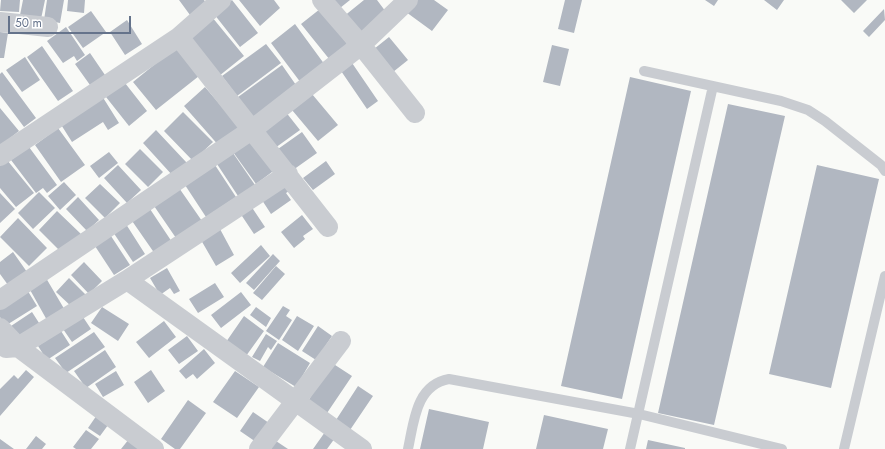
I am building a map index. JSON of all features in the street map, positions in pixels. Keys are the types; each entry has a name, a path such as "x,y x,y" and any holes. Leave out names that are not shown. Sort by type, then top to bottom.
{"street":[{"path":"0,156 179,37 221,0"},
{"path":"322,0 361,44 415,113"},
{"path":"0,300 253,129 361,44 408,0"},
{"path":"0,22 48,28"},
{"path":"179,37 253,129 328,227"},
{"path":"9,348 127,280 288,174"},
{"path":"127,280 362,449"},
{"path":"0,328 9,348 154,449"},
{"path":"259,449 341,341"}],"lane":[{"path":"644,71 781,101 808,110 825,121 881,165 885,171"},
{"path":"630,449 713,86"},
{"path":"844,449 885,276"},
{"path":"408,449 418,405 423,394 430,386 449,378 639,414 782,449"}],"building":[{"path":"1,0 20,0 19,12 0,11"},
{"path":"23,0 45,0 41,19 20,15"},
{"path":"47,0 64,0 60,23 44,20"},
{"path":"68,0 85,0 84,13 67,11"},
{"path":"179,0 204,0 206,3 190,15"},
{"path":"232,0 258,33 240,47 214,14"},
{"path":"239,0 274,0 280,8 260,26"},
{"path":"334,0 350,0 340,8"},
{"path":"364,0 377,0 386,12 357,35 343,17"},
{"path":"414,0 434,0 448,10 432,31 406,12"},
{"path":"565,0 582,0 574,33 558,29"},
{"path":"705,0 718,0 714,6"},
{"path":"764,0 784,0 777,10"},
{"path":"841,0 867,0 854,13"},
{"path":"320,9 348,45 330,60 301,24"},
{"path":"884,9 885,20 869,37 863,31"},
{"path":"91,11 106,32 83,48 68,27"},
{"path":"212,17 244,56 219,76 187,37"},
{"path":"127,20 142,44 125,55 110,32"},
{"path":"295,24 325,65 301,83 271,43"},
{"path":"66,27 85,55 77,61 74,56 63,63 47,41"},
{"path":"0,32 8,33 4,58 0,58"},
{"path":"389,37 408,60 393,72 374,49"},
{"path":"266,44 281,63 237,96 222,76"},
{"path":"552,45 569,49 560,86 543,82"},
{"path":"42,46 73,91 58,101 27,57"},
{"path":"176,47 199,76 156,110 133,82"},
{"path":"90,53 105,75 90,85 75,64"},
{"path":"25,57 40,80 22,92 6,70"},
{"path":"350,60 378,101 367,109 339,68"},
{"path":"282,65 296,85 253,117 238,97"},
{"path":"2,72 36,118 24,127 0,95 0,74"},
{"path":"630,77 691,91 622,399 561,386"},
{"path":"125,83 147,111 129,126 106,97"},
{"path":"205,87 241,129 220,147 184,106"},
{"path":"312,94 338,125 318,141 292,110"},
{"path":"102,96 119,123 108,130 103,122 72,142 60,123"},
{"path":"728,104 785,116 714,425 658,413"},
{"path":"0,108 19,131 0,146"},
{"path":"285,111 300,130 275,148 261,129"},
{"path":"183,112 213,142 193,161 164,131"},
{"path":"58,128 85,165 61,182 35,145"},
{"path":"156,130 187,163 173,176 143,143"},
{"path":"302,132 317,153 293,170 278,149"},
{"path":"254,137 276,169 256,184 233,152"},
{"path":"29,147 57,185 47,193 43,188 36,193 11,160"},
{"path":"140,149 163,172 148,187 125,164"},
{"path":"109,152 118,163 99,178 90,166"},
{"path":"233,153 255,185 238,196 217,164"},
{"path":"7,160 34,193 16,207 0,188 0,166"},
{"path":"326,161 335,174 313,190 303,178"},
{"path":"118,165 141,190 127,203 104,178"},
{"path":"215,165 236,197 206,217 185,185"},
{"path":"817,165 879,179 831,388 769,374"},
{"path":"288,179 294,188 286,193 291,200 271,214 260,197"},
{"path":"64,182 76,195 60,210 48,196"},
{"path":"100,184 120,203 105,218 85,198"},
{"path":"177,185 202,221 176,238 152,203"},
{"path":"39,192 55,208 33,229 18,213"},
{"path":"0,193 15,209 0,223"},
{"path":"78,197 99,220 87,231 66,209"},
{"path":"148,206 172,242 155,254 130,218"},
{"path":"251,206 265,227 254,234 240,213"},
{"path":"57,211 81,234 62,253 39,230"},
{"path":"302,215 313,229 303,236 305,239 294,248 281,232"},
{"path":"18,218 47,248 29,266 0,237"},
{"path":"124,221 145,254 133,262 111,229"},
{"path":"220,229 234,255 216,266 201,240"},
{"path":"109,233 130,265 114,275 93,243"},
{"path":"261,245 270,256 240,283 231,273"},
{"path":"13,252 27,272 8,285 0,274 0,262"},
{"path":"273,254 280,261 254,290 246,283"},
{"path":"84,262 102,281 89,294 71,275"},
{"path":"276,266 285,274 262,300 253,293"},
{"path":"167,268 180,291 174,294 170,288 160,295 150,278"},
{"path":"46,278 66,312 48,322 29,288"},
{"path":"69,278 86,295 73,308 56,292"},
{"path":"215,283 224,297 198,313 189,299"},
{"path":"26,288 37,306 5,326 0,317 0,304"},
{"path":"241,292 251,305 221,328 211,315"},
{"path":"283,306 290,310 286,316 292,320 279,340 266,331"},
{"path":"102,307 129,324 118,341 91,323"},
{"path":"256,307 271,318 266,327 250,315"},
{"path":"32,312 41,326 20,340 11,326"},
{"path":"244,316 264,331 246,356 226,342"},
{"path":"297,316 314,326 298,351 282,340"},
{"path":"83,317 91,329 72,342 63,329"},
{"path":"164,321 176,337 149,358 136,342"},
{"path":"318,326 332,336 316,360 302,351"},
{"path":"61,331 70,345 47,360 38,346"},
{"path":"94,332 105,347 66,373 55,358"},
{"path":"266,334 277,341 271,350 268,347 260,361 252,357"},
{"path":"187,336 198,351 179,364 168,350"},
{"path":"278,343 310,363 296,387 263,367"},
{"path":"204,349 215,363 197,379 193,374 186,379 179,371"},
{"path":"105,350 116,367 86,388 74,371"},
{"path":"332,363 352,376 327,413 308,401"},
{"path":"26,370 34,377 0,416 0,389 14,375 18,379"},
{"path":"151,370 165,391 148,403 134,382"},
{"path":"116,371 124,385 103,397 95,384"},
{"path":"235,371 259,387 237,418 213,402"},
{"path":"358,386 373,396 350,430 336,420"},
{"path":"188,400 206,413 180,449 175,449 161,439"},
{"path":"429,409 489,422 483,449 420,449"},
{"path":"99,412 111,421 100,436 88,428"},
{"path":"253,412 269,423 256,442 240,431"},
{"path":"544,415 608,429 603,449 536,449"},
{"path":"86,430 99,439 91,449 76,449 73,447"},
{"path":"325,432 335,438 327,449 313,449"},
{"path":"36,436 46,444 42,449 26,449"},
{"path":"0,439 14,449 0,449"},
{"path":"129,439 142,449 121,449"},
{"path":"648,440 685,448 685,449 646,449"},
{"path":"276,441 288,449 271,449"}]}
